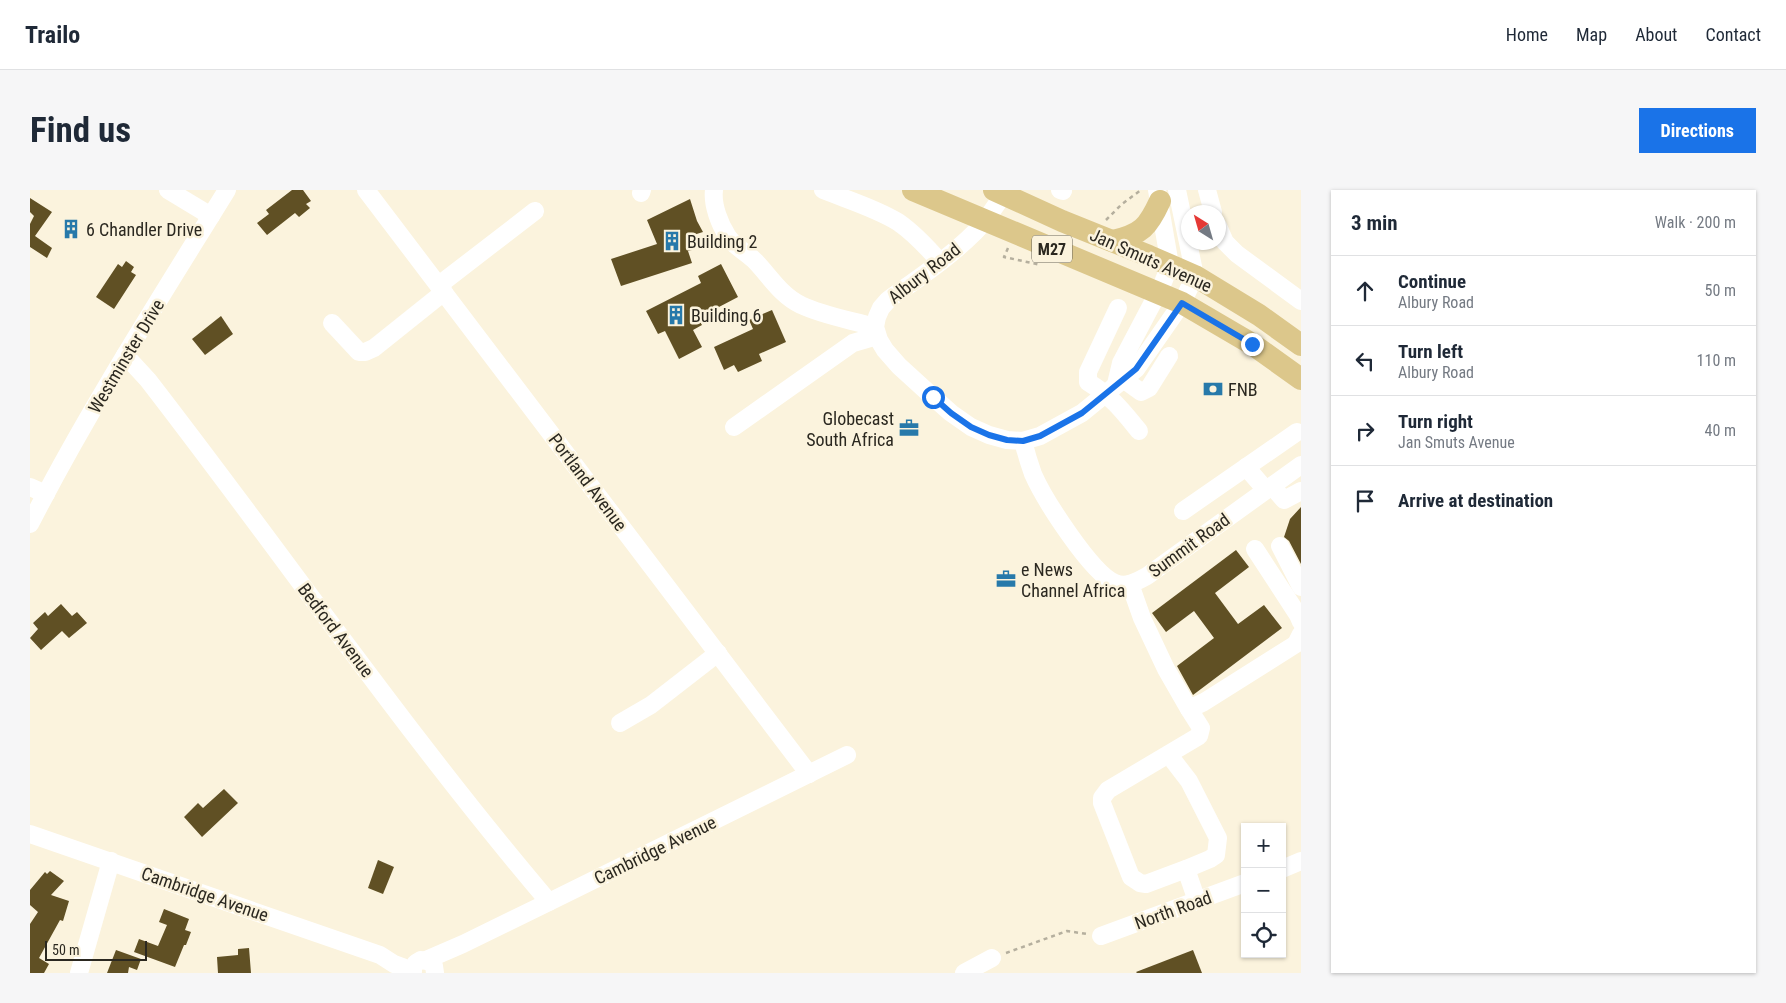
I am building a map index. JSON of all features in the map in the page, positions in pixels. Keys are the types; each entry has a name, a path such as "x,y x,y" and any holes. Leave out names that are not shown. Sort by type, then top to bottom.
{"main road":[{"name":"Jan Smuts Avenue","path":"913,190 1072,258 1163,281 1195,276 1259,315 1301,345"},
{"path":"920,190 948,204"},
{"name":"Jan Smuts Avenue","path":"998,192 1062,221 1109,231 1163,281 1182,303 1252,344 1301,379"},
{"path":"1109,231 1126,238 1146,226 1159,193"},
{"path":"1062,221 1081,241 1092,249 1163,281"}],"street":[{"path":"168,190 211,216"},
{"name":"Westminster Drive","path":"30,524 38,490 125,355 227,190"},
{"name":"Portland Avenue","path":"366,190 809,774"},
{"path":"714,190 713,196 716,210 727,236 790,298 815,311 876,331 885,350 899,366 951,413 971,427 989,435 1007,440 1023,441 1040,436 1082,413 1136,369 1182,303 1195,276 1159,193"},
{"path":"824,190 897,222 925,244 940,262"},
{"path":"1207,190 1211,205"},
{"name":"Albury Road","path":"876,331 881,308 888,300 940,262 974,233 986,220 998,192"},
{"path":"1139,431 1118,404 1115,385 1122,363 1163,281 1159,193"},
{"path":"332,324 359,352 365,352 374,348 441,289 535,212"},
{"path":"1226,243 1237,254 1301,301"},
{"path":"1118,308 1088,372 1088,382 1115,385 1141,392 1149,388 1169,356"},
{"path":"734,428 853,343 876,331"},
{"name":"Bedford Avenue","path":"125,355 148,380 368,673 502,846 549,902"},
{"path":"1183,511 1297,432"},
{"name":"Summit Road","path":"1023,441 1027,458 1043,494 1079,549 1102,574 1115,583 1130,584 1147,576 1301,465"},
{"path":"1246,467 1284,500 1301,492"},
{"path":"1280,546 1301,587"},
{"path":"1255,549 1301,622"},
{"path":"1130,584 1142,618 1166,669 1201,728 1199,736 1108,790 1102,798 1102,803 1128,871 1135,881 1146,884 1216,855 1218,838 1189,781 1168,755"},
{"path":"1189,709 1204,702 1296,644 1301,634"},
{"path":"620,723 651,705 718,654"},
{"name":"Cambridge Avenue","path":"30,834 380,955 394,964 423,968 463,944 847,755"},
{"path":"79,973 110,861"},
{"path":"1286,867 1301,861"},
{"path":"1186,869 1197,901"},
{"name":"North Road","path":"1101,936 1241,884"},
{"path":"964,973 992,958"}],"path":[{"path":"1109,231 1122,204 1159,193"},
{"path":"992,958 1067,931 1101,936"}],"building":[{"path":"292,190 303,190 311,201 306,204 310,208 299,217 295,213 267,235 257,223 269,214 266,210"},
{"name":"6 Chandler Drive","path":"30,198 52,212 35,236 52,248 47,258 30,247 30,224 34,216 30,212"},
{"name":"Building 2","path":"690,199 697,221 703,232 687,237 692,250 688,251 692,263 621,286 611,259 657,244 647,220"},
{"path":"126,261 134,267 131,272 136,275 114,309 96,297 118,264 122,267"},
{"name":"Building 6","path":"721,264 738,297 698,318 702,325 693,330 702,347 679,359 665,331 658,334 646,311 701,283 698,276"},
{"path":"772,310 786,342 759,354 762,361 738,372 734,365 724,370 714,347 753,329 749,320"},
{"path":"221,316 233,334 205,355 192,339"},
{"path":"1301,507 1301,564 1289,541 1284,537 1290,519"},
{"path":"1236,550 1249,567 1215,593 1238,624 1264,605 1282,628 1193,695 1177,666 1214,638 1194,611 1166,632 1152,613"},
{"path":"61,604 72,616 77,612 87,623 69,638 62,631 41,650 30,638 38,629 33,623 45,612 48,616"},
{"path":"224,789 238,803 202,837 184,817 198,803 203,808"},
{"path":"378,860 394,867 383,894 368,888"},
{"path":"50,871 64,881 51,895 69,901 63,921 60,920 39,958 49,964 44,973 30,973 30,924 38,912 30,905 30,890 45,872 47,874"},
{"path":"164,909 189,919 185,930 191,932 175,967 134,952 139,939 158,946 167,925 159,922"},
{"path":"249,948 251,973 218,973 217,957 238,955 238,949"},
{"path":"116,950 141,959 137,970 129,967 128,973 107,973"},
{"path":"1193,950 1202,973 1136,972"}],"place":[{"name":"6 Chandler Drive","path":"71,229"},
{"name":"Building 2","path":"672,241"},
{"name":"Building 6","path":"676,315"},
{"name":"FNB","path":"1213,389"},
{"name":"Globecast South Africa","path":"909,428"},
{"name":"e News Channel Africa","path":"1006,579"}],"route":[{"path":"933,397 971,427 1007,440 1023,441 1040,436 1082,413 1136,369 1182,303 1252,344"}]}
